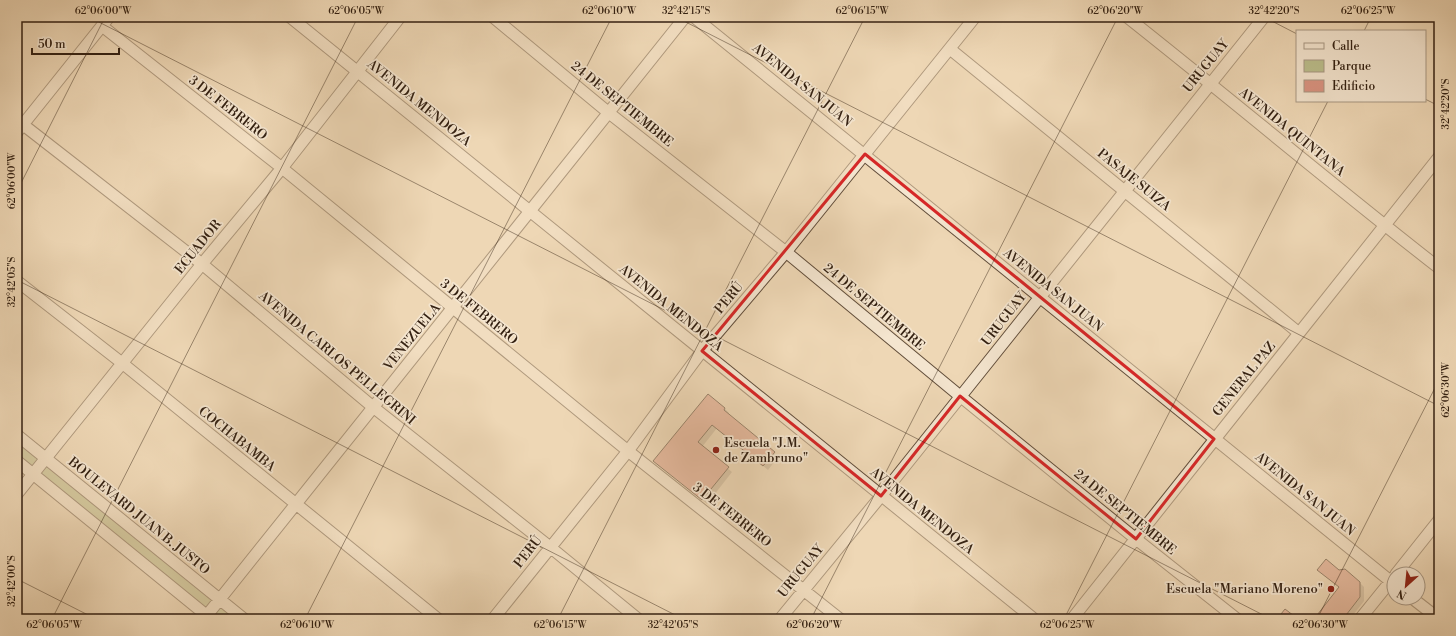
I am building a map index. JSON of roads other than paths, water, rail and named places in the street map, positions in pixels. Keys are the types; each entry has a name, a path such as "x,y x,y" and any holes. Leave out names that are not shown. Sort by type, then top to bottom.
{"street":[{"path":"19,125 109,17"},
{"name":"AVENIDA MENDOZA","path":"290,17 702,352 1034,619"},
{"name":"ECUADOR","path":"17,494 202,264 282,168 400,17"},
{"name":"24 DE SEPTIEMBRE","path":"493,17 609,113 786,252 960,396 1237,619"},
{"name":"VENEZUELA","path":"207,618 295,504 453,309 685,17"},
{"name":"AVENIDA SAN JUAN","path":"694,17 865,154 1214,439 1386,573"},
{"name":"PERÚ","path":"493,619 628,451 702,352 786,252 975,17"},
{"name":"AVENIDA QUINTANA","path":"1127,17 1211,83 1384,226 1439,268"},
{"name":"URUGUAY","path":"780,619 881,496 1264,17"},
{"name":"3 DE FEBRERO","path":"102,26 282,168 628,451 840,619"},
{"name":"PASAJE SUIZA","path":"950,49 1299,333"},
{"name":"AVENIDA CARLOS PELLEGRINI","path":"19,125 202,264 373,407 550,547 638,619"},
{"name":"GENERAL PAZ","path":"1072,619 1439,157"},
{"name":"COCHABAMBA","path":"17,281 122,363 438,619"},
{"name":"BOULEVARD JUAN B. JUSTO","path":"17,435 244,619"},
{"path":"17,461 207,618"},
{"path":"1404,566 1439,520"},
{"path":"1360,619 1386,588"},
{"path":"1422,606 1439,619"}],"place":[{"name":"Escuela \"J.M. de Zambruno\"","path":"716,450"},
{"name":"Escuela \"Mariano Moreno\"","path":"1331,589"}]}
